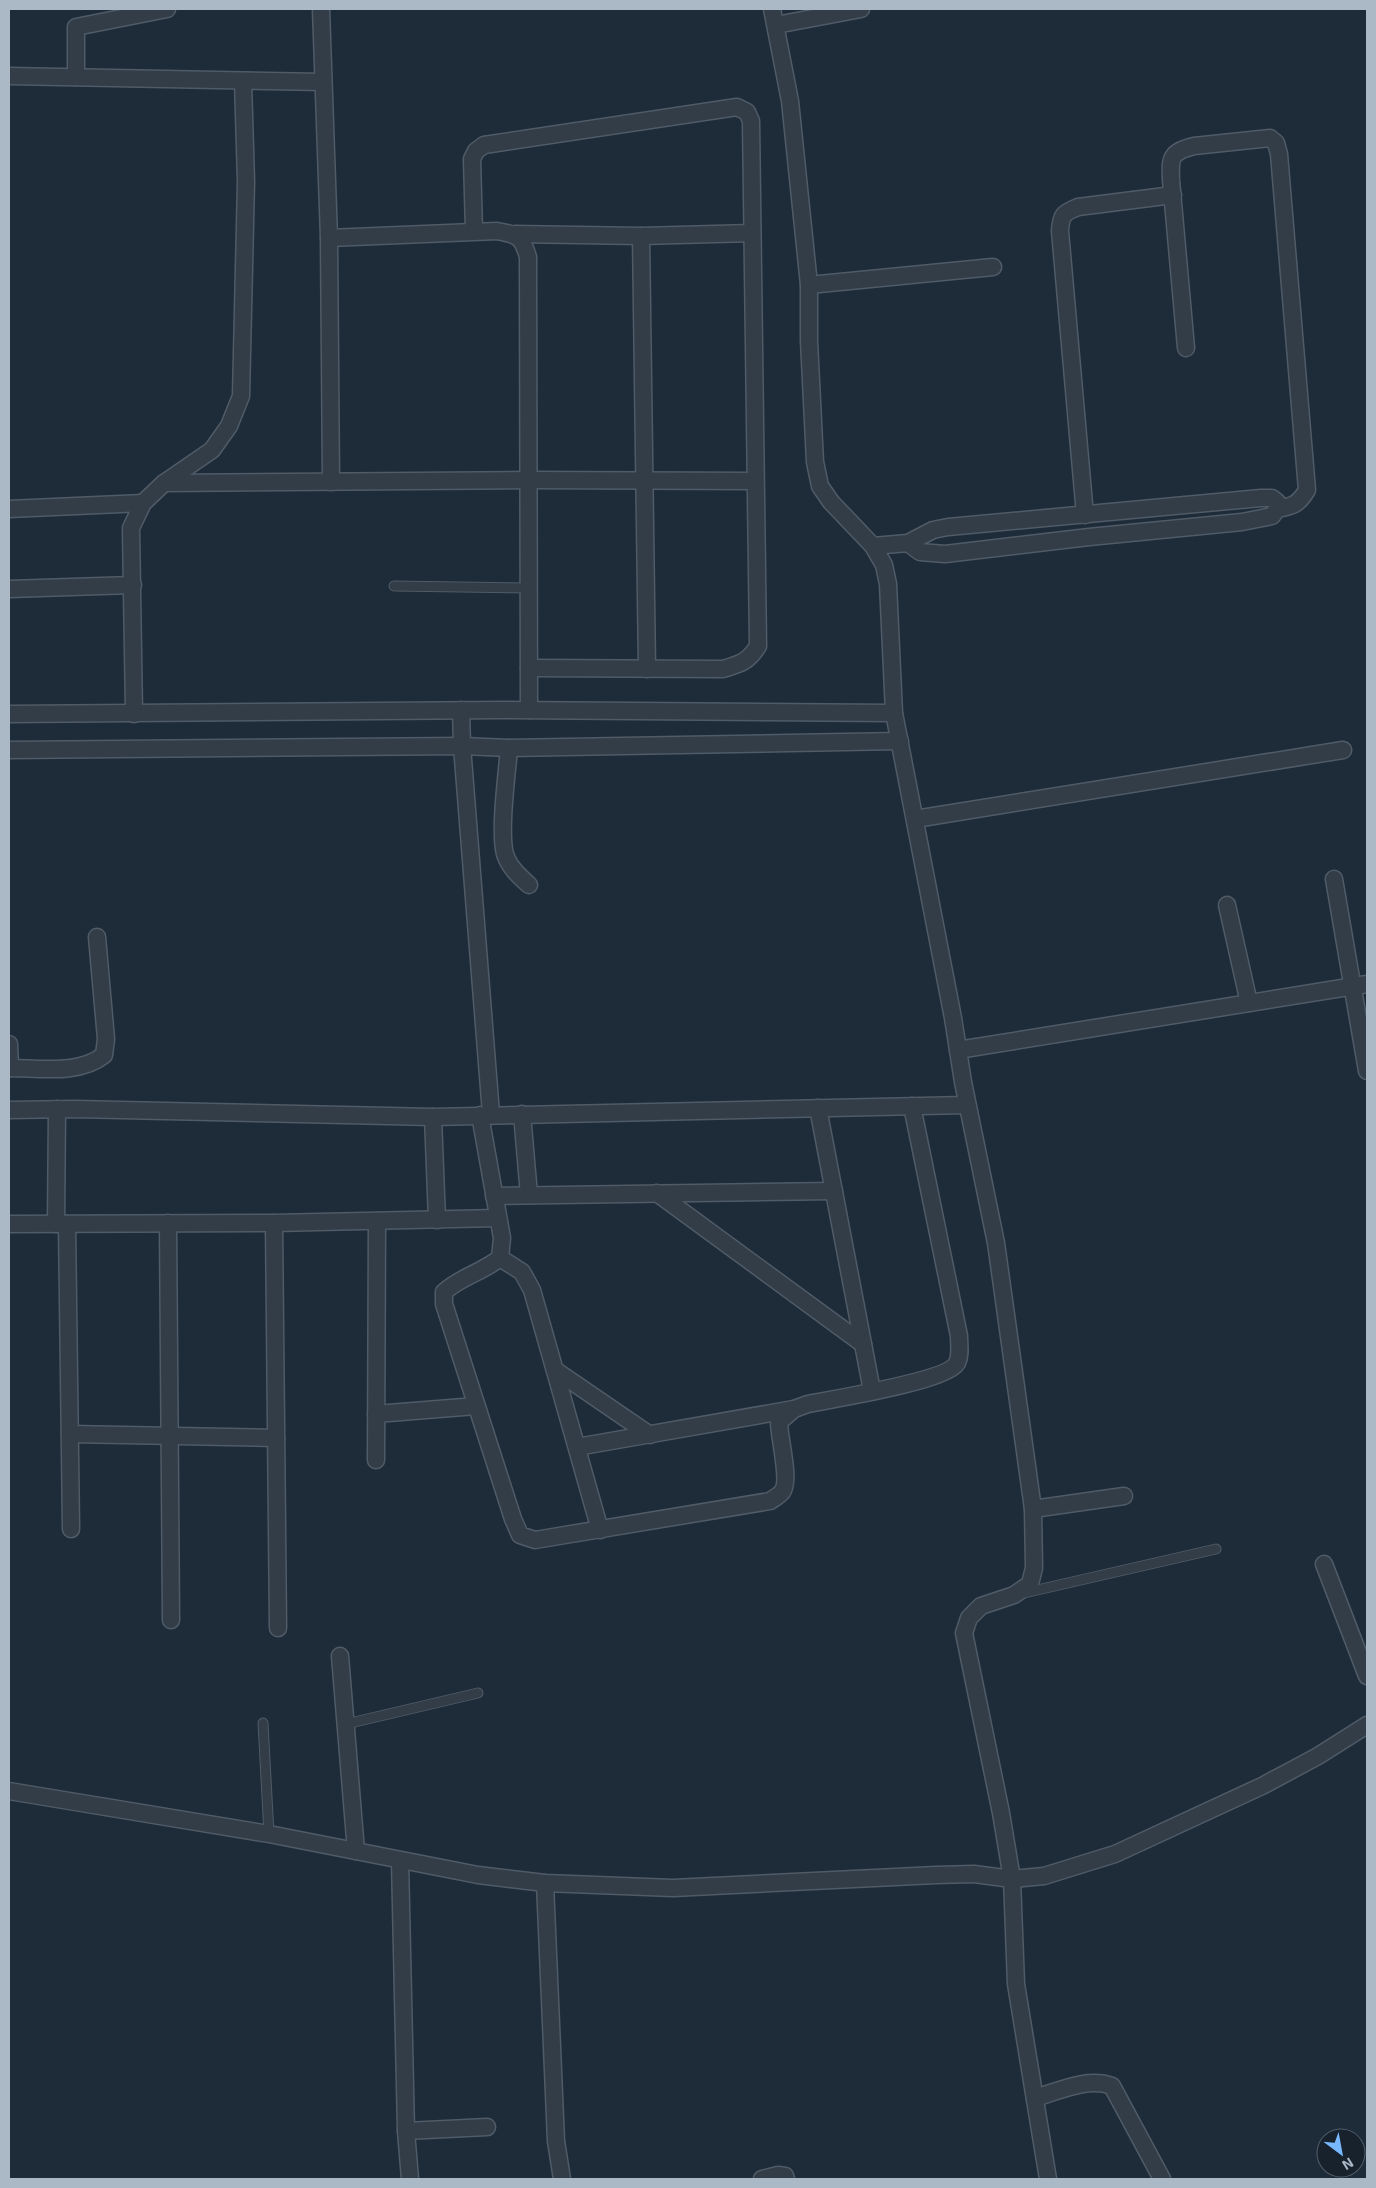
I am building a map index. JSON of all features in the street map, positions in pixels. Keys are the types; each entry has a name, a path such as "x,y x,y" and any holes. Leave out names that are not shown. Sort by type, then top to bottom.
{"street":[{"path":"76,77 76,28 167,9"},
{"path":"321,9 329,238 331,482"},
{"path":"772,9 790,101 809,285 809,341 815,462 820,486 831,502 873,546 884,565 888,584 894,714 967,1105 996,1243 1032,1509 1034,1568 1030,1584 1014,1595 981,1606 969,1618 964,1632 1012,1879 1016,1984 1048,2179"},
{"path":"776,25 861,9"},
{"path":"9,76 323,82"},
{"path":"134,714 132,528 143,503 164,483 212,450 229,426 241,396 246,182 243,81"},
{"path":"474,231 472,159 476,151 484,145 737,107 747,112 751,121 758,646 751,657 738,665 723,669 529,668"},
{"path":"1186,348 1170,163 1174,154 1182,149 1270,138 1276,143 1279,154 1307,490 1300,502 1277,509"},
{"path":"1084,515 1060,231 1061,220 1066,212 1078,207 1172,195"},
{"path":"329,238 474,231 515,234 641,236 752,234"},
{"path":"515,234 524,243 528,257 529,710"},
{"path":"641,236 646,669"},
{"path":"809,285 993,267"},
{"path":"164,483 528,480 755,481"},
{"path":"873,546 908,543 933,530 948,527 1266,498 1272,498 1277,502 1277,509 1272,516 1242,522 945,554 920,552 908,543"},
{"path":"9,509 143,503"},
{"path":"9,589 132,585"},
{"path":"461,710 486,1115 494,1196 502,1238 500,1258 488,1268 456,1282 444,1292 444,1304 520,1535 535,1540 770,1501 783,1492 786,1482 779,1435 779,1422 794,1409"},
{"path":"9,714 529,710 894,714"},
{"path":"9,750 462,746 509,748 900,742"},
{"path":"509,748 503,835 505,854 513,870 528,884"},
{"path":"915,819 1343,750"},
{"path":"1334,879 1359,985 1367,1071"},
{"path":"1227,905 1249,1003"},
{"path":"9,1044 9,1068 78,1068 94,1063 104,1055 106,1039 97,937"},
{"path":"958,1050 1359,985"},
{"path":"9,1110 57,1109 433,1117 967,1105"},
{"path":"577,1447 794,1409 944,1374 957,1364 960,1350 912,1106"},
{"path":"818,1108 872,1390"},
{"path":"57,1109 70,1434 71,1529"},
{"path":"522,1114 529,1195"},
{"path":"433,1117 437,1220"},
{"path":"494,1196 834,1191"},
{"path":"657,1193 863,1344"},
{"path":"9,1224 274,1223 498,1218"},
{"path":"376,1460 377,1221"},
{"path":"168,1223 171,1620"},
{"path":"274,1223 278,1628"},
{"path":"500,1258 522,1272 528,1281 600,1530"},
{"path":"555,1370 650,1434"},
{"path":"376,1414 476,1406"},
{"path":"70,1434 276,1438"},
{"path":"1032,1509 1124,1496"},
{"path":"1324,1564 1367,1676"},
{"path":"340,1656 356,1851"},
{"path":"9,1791 269,1834 478,1875 545,1884 673,1888 974,1874 1012,1879 1044,1876 1115,1854 1262,1786 1318,1756 1367,1725"},
{"path":"400,1861 406,2131 410,2179"},
{"path":"545,1884 556,2141 562,2179"},
{"path":"1035,2098 1087,2083 1101,2082 1112,2086 1162,2179"},
{"path":"406,2131 487,2127"},
{"path":"762,2179 778,2175 785,2176 786,2179"}],"lane":[{"path":"394,586 529,588"},
{"path":"1014,1595 1216,1548"},
{"path":"346,1724 478,1693"},
{"path":"263,1723 269,1834"}]}
